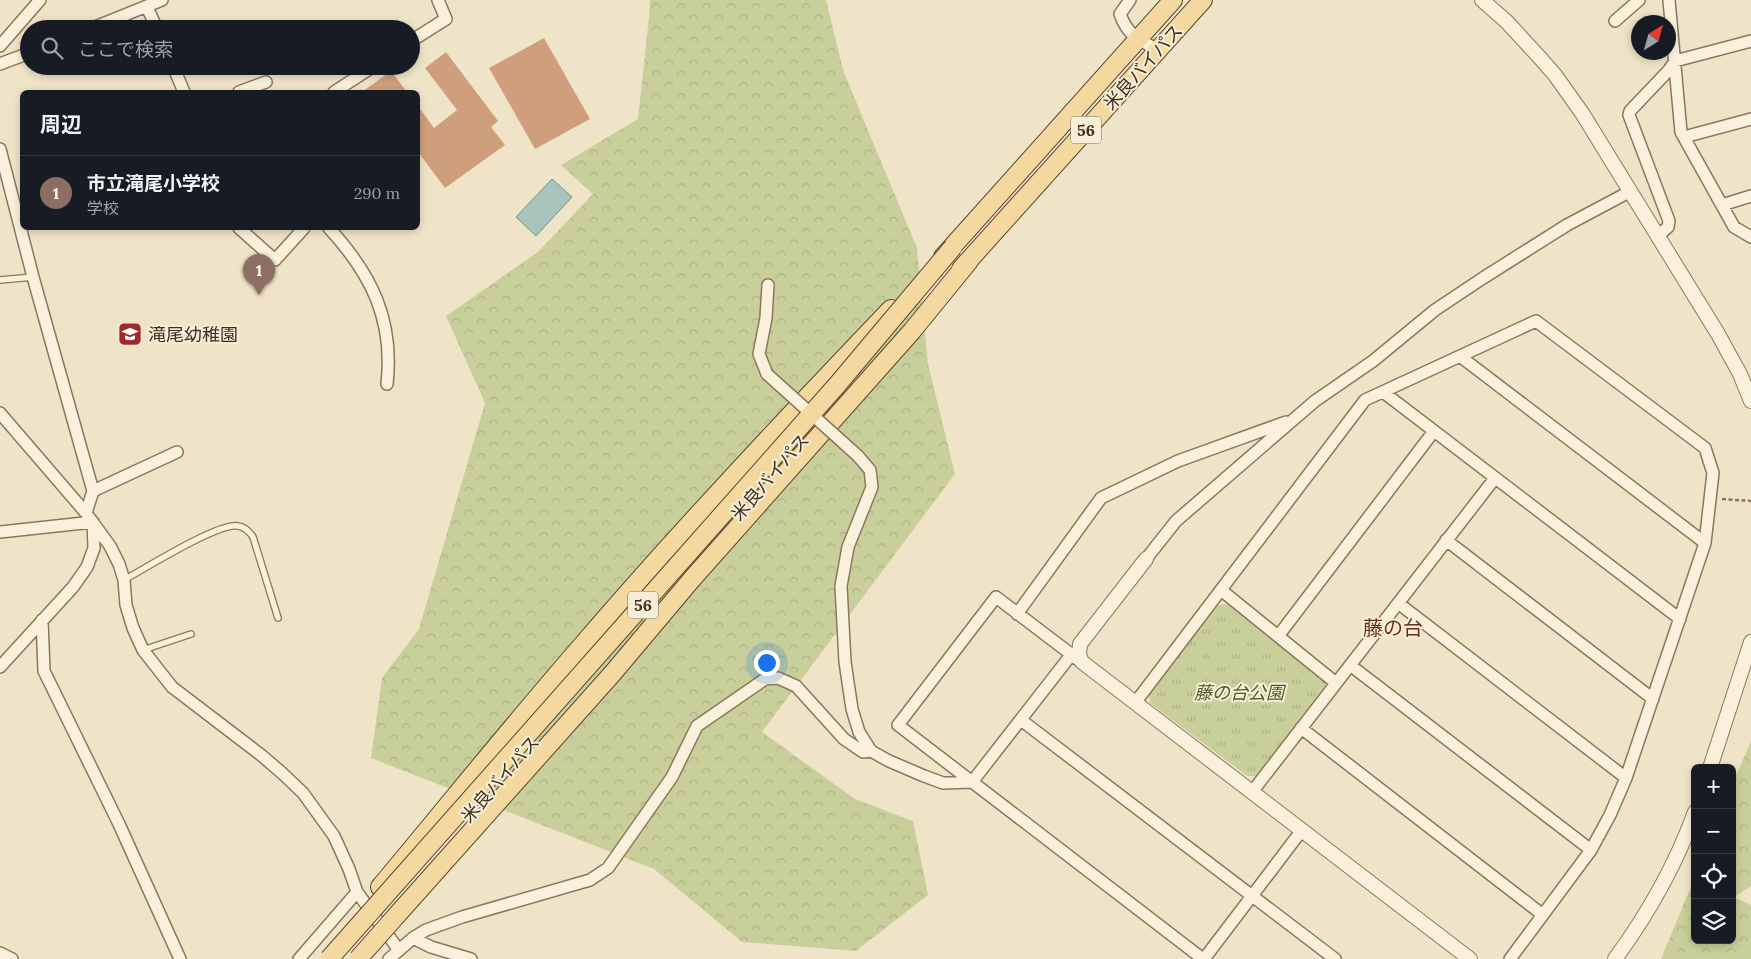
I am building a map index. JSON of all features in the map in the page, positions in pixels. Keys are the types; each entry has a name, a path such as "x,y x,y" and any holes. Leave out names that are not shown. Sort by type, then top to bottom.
{"main road":[{"name":"米良バイパス","path":"329,959 819,407 953,247 1173,0"},
{"name":"米良バイパス","path":"342,959 593,674 905,325 969,261 1203,0"},
{"path":"317,959 660,556 808,396 953,247"},
{"path":"358,959 606,681 692,579 899,346 969,261"}],"street":[{"path":"23,20 40,0"},
{"path":"112,20 162,0"},
{"path":"420,36 446,18 438,0"},
{"path":"1130,0 1120,14 1125,28 1138,39 1158,50"},
{"path":"1482,0 1507,22 1555,75 1582,113 1718,334 1740,374 1751,401"},
{"path":"1615,21 1639,0"},
{"path":"1669,0 1681,132 1734,228 1751,237"},
{"path":"147,6 153,20"},
{"path":"0,46 20,23"},
{"path":"1658,236 1668,227 1669,221 1629,115 1630,111 1636,102 1669,70 1675,61 1751,40"},
{"path":"0,64 20,56"},
{"path":"177,75 183,90"},
{"path":"337,90 360,75"},
{"path":"244,90 266,82"},
{"path":"1684,137 1751,119"},
{"path":"0,149 20,226"},
{"path":"1090,669 1079,657 1080,644 1176,521 1315,400 1373,360 1435,310 1567,225 1630,192"},
{"path":"1722,205 1751,196"},
{"path":"0,666 73,587 87,567 94,548 90,517 93,491 21,230"},
{"path":"241,230 275,260 302,230"},
{"path":"331,230 342,241 374,291 389,341 390,362 387,384"},
{"path":"768,285 766,318 759,354 767,374 858,456 870,470 872,487 848,547 841,586 845,662 852,709 859,732 871,751"},
{"path":"1135,703 1366,400 1536,321 1705,448 1713,473 1705,543 1626,778 1610,815 1591,850 1510,959"},
{"path":"1461,357 1705,543"},
{"path":"1383,392 1680,619"},
{"path":"0,413 90,517 110,546 119,564 124,580 126,605 133,628 143,650 172,687 261,755 302,793 334,836 357,892 398,950"},
{"path":"1017,614 1101,498 1178,460 1292,420"},
{"path":"1279,636 1434,431"},
{"path":"93,491 177,452"},
{"path":"1252,792 1495,478"},
{"path":"0,532 90,517"},
{"path":"1446,540 1652,698"},
{"path":"1221,590 1336,683"},
{"path":"1302,830 1204,959 898,726 996,597 1017,614 1302,830 1470,959"},
{"path":"1398,603 1626,778"},
{"path":"42,620 44,671 115,815 180,959"},
{"path":"1711,764 1751,642"},
{"path":"972,782 1071,655"},
{"path":"1350,665 1591,850"},
{"path":"390,959 398,950 426,930 462,917 590,880 608,868 672,777 697,726 766,679 778,678 796,686 844,739 863,752 871,751 924,776 944,783 972,782"},
{"path":"1020,720 1335,959"},
{"path":"1301,728 1543,915"},
{"path":"1615,959 1636,932 1673,864 1691,821"},
{"path":"299,959 357,892"},
{"path":"413,938 431,947 471,959"},
{"path":"0,953 12,959"}],"lane":[{"path":"0,280 33,276"},
{"path":"124,580 208,533 236,525 244,527 253,537 278,618"},
{"path":"143,650 191,634"}],"path":[{"path":"1710,498 1751,501"}],"green space":[{"path":"650,0 826,0 843,70 917,248 928,364 955,474 762,732 855,799 913,821 928,895 856,951 742,942 654,869 371,758 382,678 419,629 485,403 446,316 538,252 593,194 561,165 638,119"},
{"name":"藤の台公園","path":"1229,604 1328,682 1256,776 1247,776 1150,703 1149,694 1218,605"},
{"path":"1751,741 1751,886 1736,896 1736,809 1736,776"},
{"path":"1691,887 1691,944 1736,944 1736,898 1751,905 1751,959 1661,959"}],"water":[{"path":"552,179 572,197 536,236 516,217"}],"building":[{"path":"544,38 590,119 535,149 489,68"},
{"path":"446,52 498,121 491,127 505,145 445,188 420,155 420,109 434,128 457,110 425,68"},
{"path":"385,75 394,75 405,90 365,90"}],"place":[{"name":"市立滝尾小学校","path":"259,295"},
{"name":"滝尾幼稚園","path":"130,334"}],"district":[{"name":"藤の台","path":"1393,627"}]}
